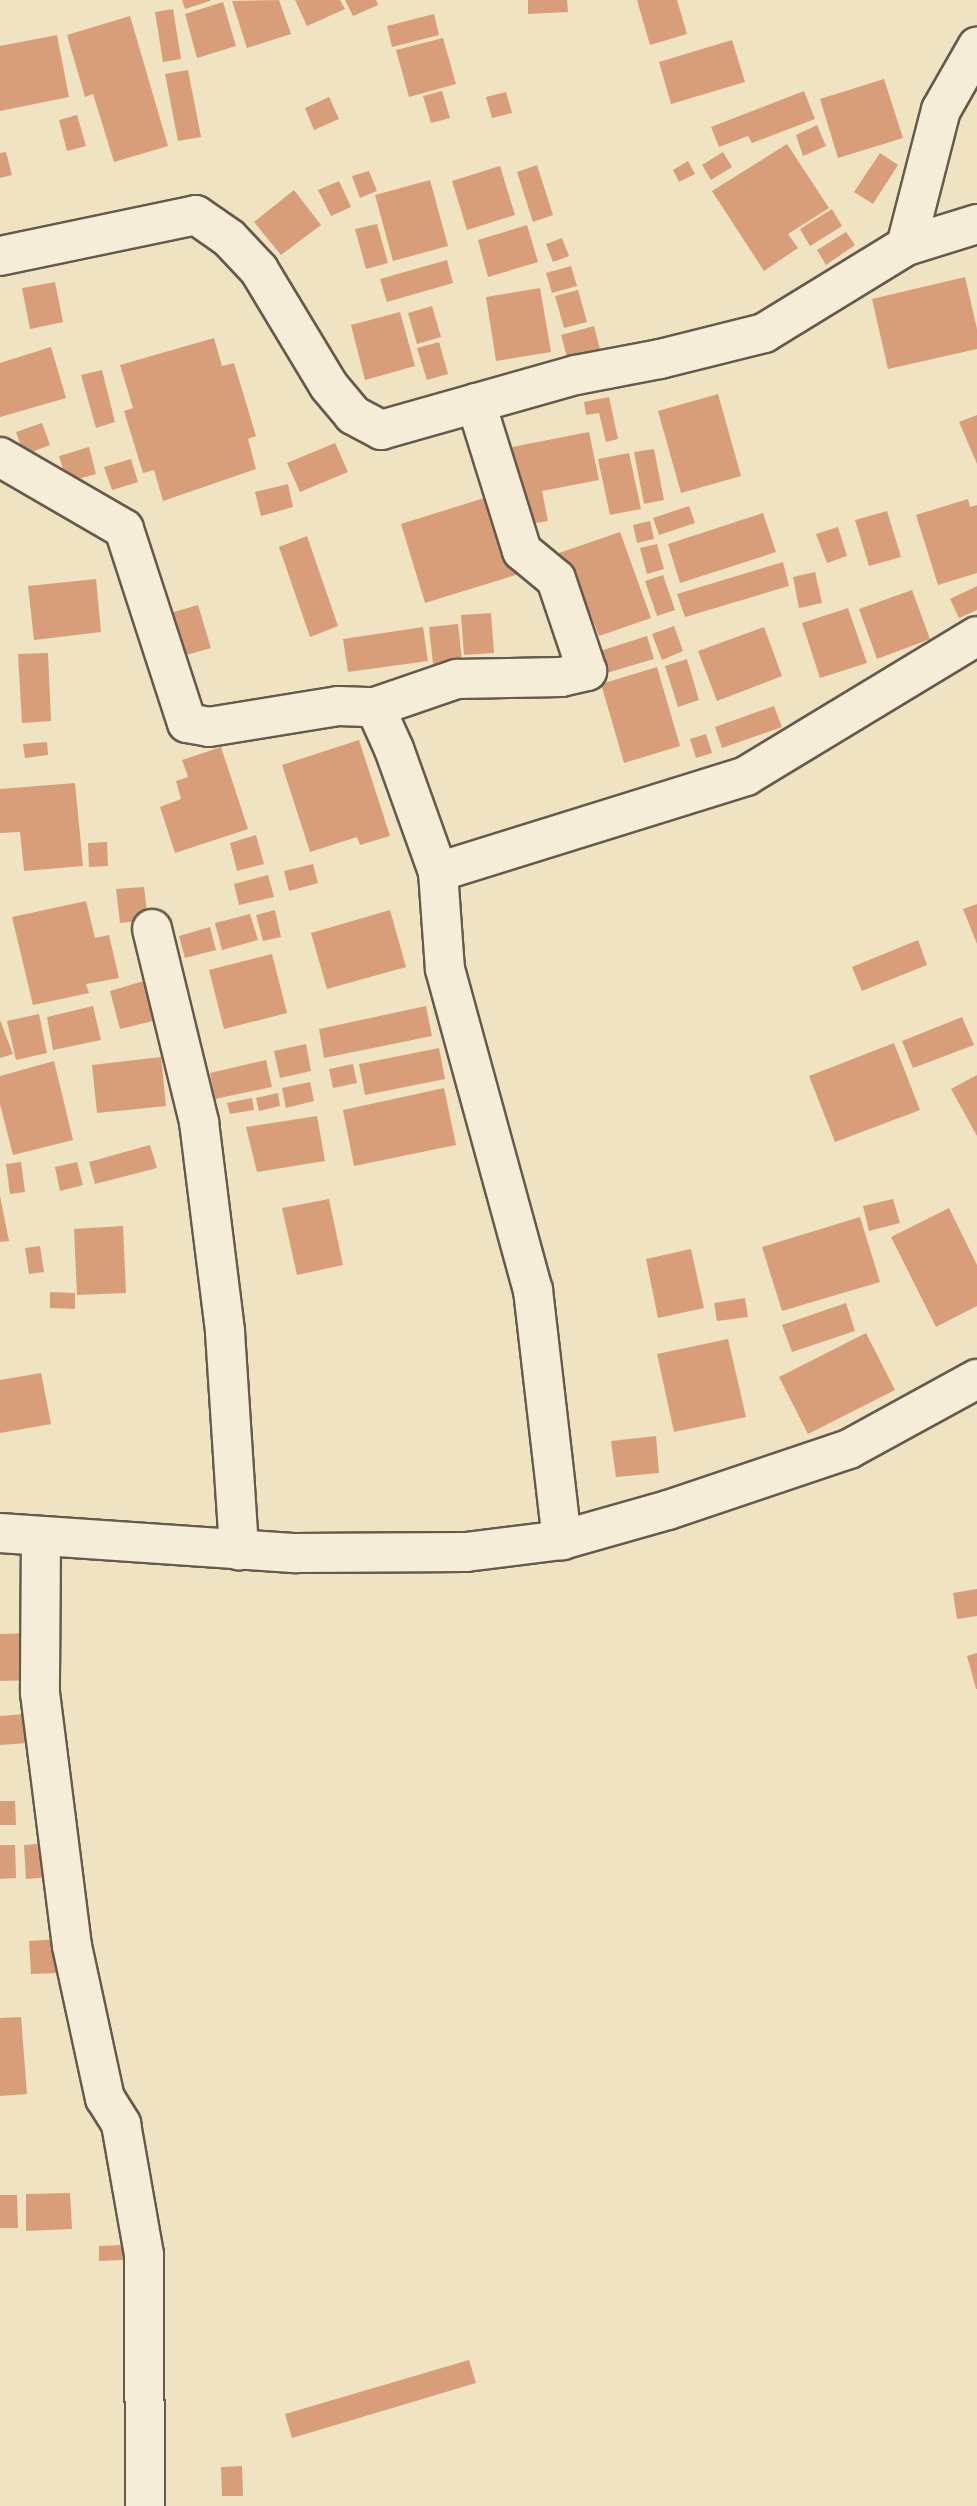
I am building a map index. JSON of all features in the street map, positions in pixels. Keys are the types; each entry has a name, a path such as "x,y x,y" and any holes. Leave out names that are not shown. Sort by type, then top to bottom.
{"street":[{"path":"906,246 941,110 977,47"},
{"path":"0,256 196,215 229,238 259,270 330,386 352,415 381,430 419,422 476,402 576,375 660,359 764,333 906,246 977,224"},
{"path":"0,457 124,529 187,723 209,727 338,706 375,707 457,679 561,677 587,671 556,579 522,551 476,402"},
{"path":"438,872 746,776 977,636"},
{"path":"375,707 394,749 438,872 445,969 533,1290 562,1540"},
{"path":"152,929 199,1122 225,1332 239,1551"},
{"path":"0,1532 239,1551 466,1552 562,1540 668,1510 849,1449 977,1379"},
{"path":"41,1536 40,1693 72,1946 105,2098 121,2124 144,2255 145,2506"}],"building":[{"path":"182,0 210,0 210,1 185,9"},
{"path":"279,0 291,34 247,48 232,1"},
{"path":"295,0 340,0 345,9 307,26"},
{"path":"345,0 376,0 378,5 353,16"},
{"path":"528,0 567,0 568,12 528,14"},
{"path":"637,0 677,0 687,34 650,45"},
{"path":"223,2 236,46 197,58 185,14"},
{"path":"173,9 181,59 163,62 155,12"},
{"path":"434,14 439,35 392,47 387,26"},
{"path":"130,16 168,146 114,162 93,94 85,97 67,35"},
{"path":"57,35 69,97 0,111 0,46"},
{"path":"443,38 456,84 409,97 396,50"},
{"path":"732,40 745,82 671,104 659,62"},
{"path":"188,70 201,137 178,141 165,74"},
{"path":"884,79 903,138 838,158 820,99"},
{"path":"442,91 450,118 431,123 423,96"},
{"path":"804,91 815,119 752,143 748,136 719,147 711,127"},
{"path":"506,92 512,113 492,118 486,97"},
{"path":"329,97 339,119 314,130 305,108"},
{"path":"77,115 86,146 67,151 59,120"},
{"path":"817,125 826,146 803,156 796,135"},
{"path":"787,144 829,208 788,234 798,248 764,271 712,191"},
{"path":"6,152 12,175 0,178 0,153"},
{"path":"723,152 732,167 711,180 702,165"},
{"path":"880,153 898,165 873,204 854,192"},
{"path":"688,161 695,174 679,182 673,170"},
{"path":"537,165 553,215 533,222 517,172"},
{"path":"500,166 515,215 467,230 452,181"},
{"path":"369,171 377,191 360,198 352,176"},
{"path":"430,180 448,246 393,261 375,195"},
{"path":"339,181 351,207 331,216 318,190"},
{"path":"294,190 321,225 281,255 254,222"},
{"path":"832,209 842,226 810,246 800,229"},
{"path":"377,224 388,263 366,269 355,229"},
{"path":"527,225 538,262 488,277 478,240"},
{"path":"846,232 855,245 826,265 817,250"},
{"path":"562,238 569,256 553,262 546,244"},
{"path":"447,260 453,283 387,302 380,279"},
{"path":"571,266 577,286 552,293 546,273"},
{"path":"965,277 977,329 977,349 888,369 872,299"},
{"path":"55,282 63,322 30,329 22,288"},
{"path":"540,288 551,352 496,361 486,297"},
{"path":"578,290 587,322 564,328 555,296"},
{"path":"432,306 441,337 417,344 408,313"},
{"path":"400,312 415,366 365,380 351,325"},
{"path":"594,326 600,349 567,357 561,335"},
{"path":"214,338 222,366 234,363 256,436 248,439 256,469 163,501 154,470 143,473 124,411 133,408 120,365"},
{"path":"439,342 448,374 427,380 417,348"},
{"path":"51,347 66,398 0,417 0,363"},
{"path":"102,370 115,422 96,428 81,375"},
{"path":"718,394 741,476 681,493 658,411"},
{"path":"609,397 618,439 606,442 599,413 586,415 584,402"},
{"path":"977,415 977,464 959,422"},
{"path":"42,423 50,445 24,455 16,432"},
{"path":"589,432 599,480 542,491 548,521 517,526 502,449"},
{"path":"335,443 348,472 300,492 287,463"},
{"path":"89,447 96,474 67,482 59,456"},
{"path":"654,449 664,500 644,504 634,452"},
{"path":"629,453 641,509 610,515 598,459"},
{"path":"131,459 138,482 112,490 104,467"},
{"path":"288,484 293,507 261,516 255,492"},
{"path":"494,495 519,574 425,603 401,524"},
{"path":"968,499 970,507 977,505 977,573 938,585 916,515"},
{"path":"689,506 695,523 659,535 653,518"},
{"path":"887,511 901,557 869,566 855,520"},
{"path":"763,513 776,552 680,583 668,544"},
{"path":"650,521 654,539 637,543 633,525"},
{"path":"838,527 847,556 827,563 816,534"},
{"path":"620,532 651,618 599,636 581,590 573,592 559,553"},
{"path":"307,536 338,626 310,637 279,547"},
{"path":"657,544 664,569 647,574 640,548"},
{"path":"783,562 789,586 685,617 677,594"},
{"path":"815,572 822,603 799,608 793,577"},
{"path":"663,575 675,610 657,616 645,581"},
{"path":"96,579 101,632 34,640 28,586"},
{"path":"977,586 977,610 959,618 950,599"},
{"path":"912,590 930,639 877,659 859,609"},
{"path":"198,605 211,648 179,657 167,614"},
{"path":"848,608 867,663 820,678 802,623"},
{"path":"491,613 494,653 464,655 461,615"},
{"path":"458,624 462,661 433,664 429,627"},
{"path":"674,626 683,651 662,660 652,634"},
{"path":"423,627 428,661 348,672 343,639"},
{"path":"764,627 782,676 717,701 698,651"},
{"path":"647,636 654,659 603,674 597,652"},
{"path":"48,653 51,721 22,723 18,654"},
{"path":"687,659 699,700 678,707 665,666"},
{"path":"657,667 680,746 624,763 601,684"},
{"path":"774,706 782,727 722,748 715,727"},
{"path":"706,734 712,753 696,758 690,739"},
{"path":"359,740 390,836 360,845 357,837 310,852 282,765"},
{"path":"47,742 48,755 25,758 23,744"},
{"path":"221,747 248,829 175,853 160,807 181,799 176,781 188,777 182,760"},
{"path":"75,783 83,866 24,871 20,832 0,833 0,789"},
{"path":"256,835 264,864 237,871 230,843"},
{"path":"107,842 108,866 89,867 88,843"},
{"path":"313,864 318,883 289,891 284,871"},
{"path":"268,875 274,897 239,905 234,884"},
{"path":"144,887 148,920 120,923 116,889"},
{"path":"86,901 95,938 109,935 119,978 86,984 89,993 33,1005 12,917"},
{"path":"977,904 977,944 963,909"},
{"path":"275,910 281,937 263,941 256,915"},
{"path":"390,910 406,967 327,989 311,933"},
{"path":"250,914 258,940 222,950 215,923"},
{"path":"210,927 216,950 185,958 179,936"},
{"path":"918,940 927,965 862,991 852,967"},
{"path":"272,954 287,1013 224,1029 209,970"},
{"path":"147,980 157,1020 120,1029 110,991"},
{"path":"93,1006 101,1040 53,1050 47,1017"},
{"path":"426,1006 432,1036 324,1058 319,1029"},
{"path":"39,1014 47,1053 16,1060 7,1021"},
{"path":"962,1017 974,1045 913,1068 902,1041"},
{"path":"0,1020 13,1054 0,1058"},
{"path":"894,1043 920,1110 835,1142 809,1076"},
{"path":"306,1044 311,1071 280,1078 274,1051"},
{"path":"439,1048 445,1079 365,1095 359,1064"},
{"path":"161,1057 166,1106 97,1113 92,1065"},
{"path":"266,1060 272,1087 215,1099 210,1073"},
{"path":"54,1061 73,1140 13,1155 0,1104 0,1076"},
{"path":"353,1064 357,1083 333,1088 329,1069"},
{"path":"977,1075 977,1136 951,1089"},
{"path":"310,1082 314,1101 286,1108 282,1088"},
{"path":"444,1088 456,1145 354,1166 343,1110"},
{"path":"278,1093 280,1106 259,1111 256,1098"},
{"path":"252,1098 254,1110 230,1114 227,1103"},
{"path":"317,1116 325,1161 257,1172 246,1127"},
{"path":"150,1145 157,1168 95,1184 89,1162"},
{"path":"21,1162 25,1192 10,1194 6,1164"},
{"path":"77,1162 83,1185 60,1191 55,1167"},
{"path":"0,1196 9,1241 0,1242"},
{"path":"329,1199 343,1265 297,1275 282,1208"},
{"path":"893,1199 900,1223 869,1231 863,1206"},
{"path":"949,1208 977,1265 977,1306 936,1327 891,1237"},
{"path":"860,1217 880,1282 782,1311 762,1247"},
{"path":"123,1226 126,1293 77,1295 74,1229"},
{"path":"40,1246 44,1272 29,1274 25,1248"},
{"path":"691,1249 704,1308 658,1318 646,1259"},
{"path":"50,1292 75,1293 75,1309 50,1308"},
{"path":"745,1298 748,1317 717,1321 714,1303"},
{"path":"846,1303 855,1331 792,1352 782,1325"},
{"path":"866,1333 895,1390 808,1434 779,1377"},
{"path":"728,1339 746,1417 674,1432 657,1354"},
{"path":"41,1373 51,1424 0,1433 0,1380"},
{"path":"656,1436 659,1473 616,1477 611,1441"},
{"path":"977,1589 977,1616 957,1619 953,1593"},
{"path":"32,1633 33,1680 0,1681 0,1634"},
{"path":"977,1653 977,1689 976,1689 967,1656"},
{"path":"25,1714 27,1743 0,1745 0,1716"},
{"path":"0,1801 15,1801 16,1825 0,1825"},
{"path":"49,1843 51,1877 26,1879 24,1845"},
{"path":"0,1845 15,1845 16,1878 0,1879"},
{"path":"58,1939 60,1973 31,1974 29,1941"},
{"path":"21,2017 27,2094 0,2096 0,2018"},
{"path":"70,2193 72,2229 26,2231 26,2194"},
{"path":"0,2195 17,2195 18,2228 0,2228"},
{"path":"123,2245 123,2260 99,2261 99,2246"},
{"path":"469,2360 476,2383 292,2438 285,2414"},
{"path":"242,2466 243,2496 222,2496 221,2467"}]}
